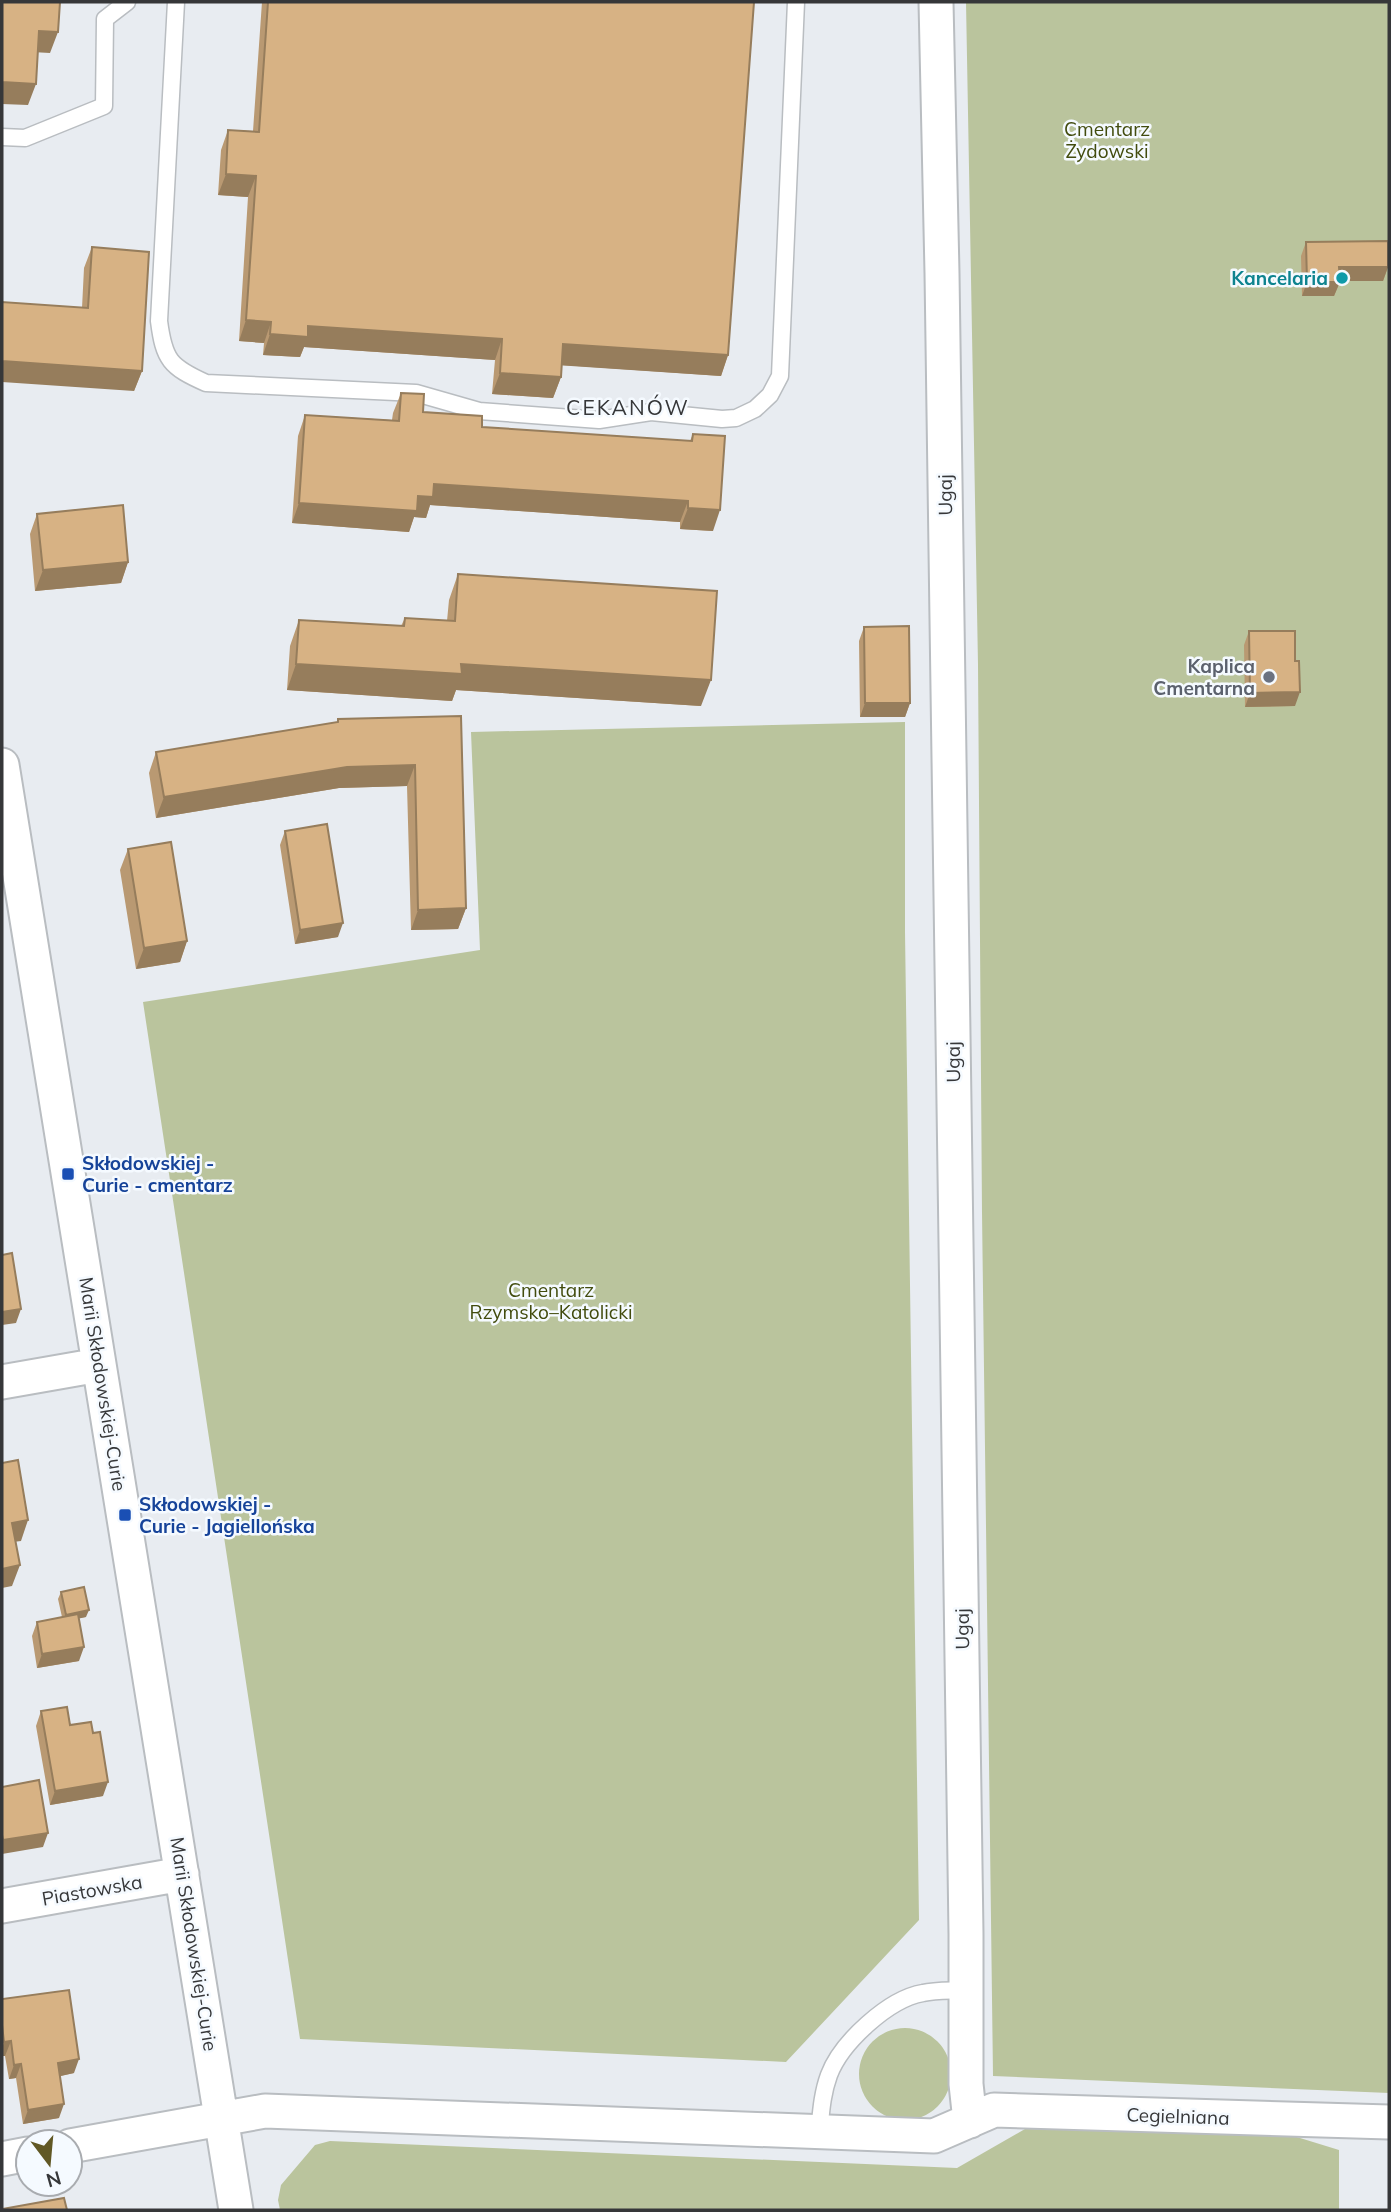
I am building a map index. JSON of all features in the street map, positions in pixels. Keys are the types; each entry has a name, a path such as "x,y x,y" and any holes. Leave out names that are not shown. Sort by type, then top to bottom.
{"street":[{"name":"Ugaj","path":"936,2 966,2084 970,2121"},
{"name":"Marii Skłodowskiej-Curie","path":"2,765 9,852 99,1365 236,2210"},
{"path":"2,1382 99,1365"},
{"name":"Piastowska","path":"2,1906 182,1874"},
{"name":"Cegielniana","path":"84,2144 265,2112 934,2136 994,2110 1389,2122"}],"lane":[{"path":"2,137 25,138 104,106 105,19 127,2"},
{"path":"176,2 159,321 169,361 186,374 206,383 416,393 479,411 600,420 651,412 736,418 755,410 770,396 780,376 796,2"},
{"path":"820,2133 822,2100 829,2074 841,2052 876,2017 896,2003 922,1993 966,1990"}],"green space":[{"name":"Cmentarz Żydowski","path":"966,2 1389,2 1389,2093 993,2076 978,665"},
{"name":"Cmentarz Rzymsko–Katolicki","path":"905,722 905,932 919,1920 786,2062 300,2039 143,1002 480,950 471,732"},
{"path":"905,2028 923,2031 938,2041 948,2056 951,2074 948,2092 938,2107 923,2117 905,2120 887,2117 872,2107 862,2092 859,2074 862,2056 872,2041 887,2031"},
{"path":"1025,2129 1287,2134 1339,2150 1339,2210 280,2210 278,2200 281,2185 315,2145 330,2141 957,2168"}],"building":[{"path":"2,2 60,2 58,32 39,31 36,84 2,82"},
{"path":"268,2 754,2 728,355 563,344 561,377 500,373 502,339 308,326 308,337 270,334 271,322 246,320 256,176 226,174 228,130 259,132"},
{"path":"1388,241 1388,267 1339,267 1340,282 1307,282 1306,242"},
{"path":"92,247 149,252 142,371 2,361 2,302 88,308"},
{"path":"401,393 424,394 423,412 482,416 482,427 692,441 693,434 725,436 720,510 688,508 688,501 434,484 433,497 418,496 417,511 299,503 305,415 399,421"},
{"path":"123,505 128,562 43,570 37,514"},
{"path":"458,574 717,591 711,680 461,664 462,674 296,664 299,620 404,626 405,618 455,621"},
{"path":"909,626 910,703 865,703 864,627"},
{"name":"Kaplica Cmentarna","path":"1249,631 1295,631 1295,661 1299,661 1300,692 1250,693"},
{"path":"461,716 466,908 418,910 415,765 347,767 164,797 156,752 338,722 338,719"},
{"path":"327,824 343,923 300,930 285,831"},
{"path":"171,842 187,941 144,948 128,849"},
{"path":"12,1253 21,1309 2,1312 2,1255"},
{"path":"18,1460 28,1520 12,1523 20,1565 2,1569 2,1463"},
{"path":"84,1587 89,1610 66,1615 61,1592"},
{"path":"78,1614 84,1647 42,1654 37,1622"},
{"path":"67,1707 70,1725 91,1722 93,1733 100,1732 108,1782 55,1791 41,1711"},
{"path":"39,1780 48,1833 3,1840 2,1787"},
{"path":"69,1990 79,2059 58,2063 64,2104 28,2110 21,2064 14,2065 11,2041 4,2042 2,1999"},
{"path":"64,2198 67,2210 2,2210"}],"place":[{"name":"Kancelaria","path":"1342,278"},
{"name":"Kaplica Cmentarna","path":"1269,677"},
{"name":"Skłodowskiej - Curie - cmentarz","path":"68,1174"},
{"name":"Skłodowskiej - Curie - Jagiellońska","path":"125,1515"}],"district":[{"name":"CEKANÓW","path":"628,407"}]}
